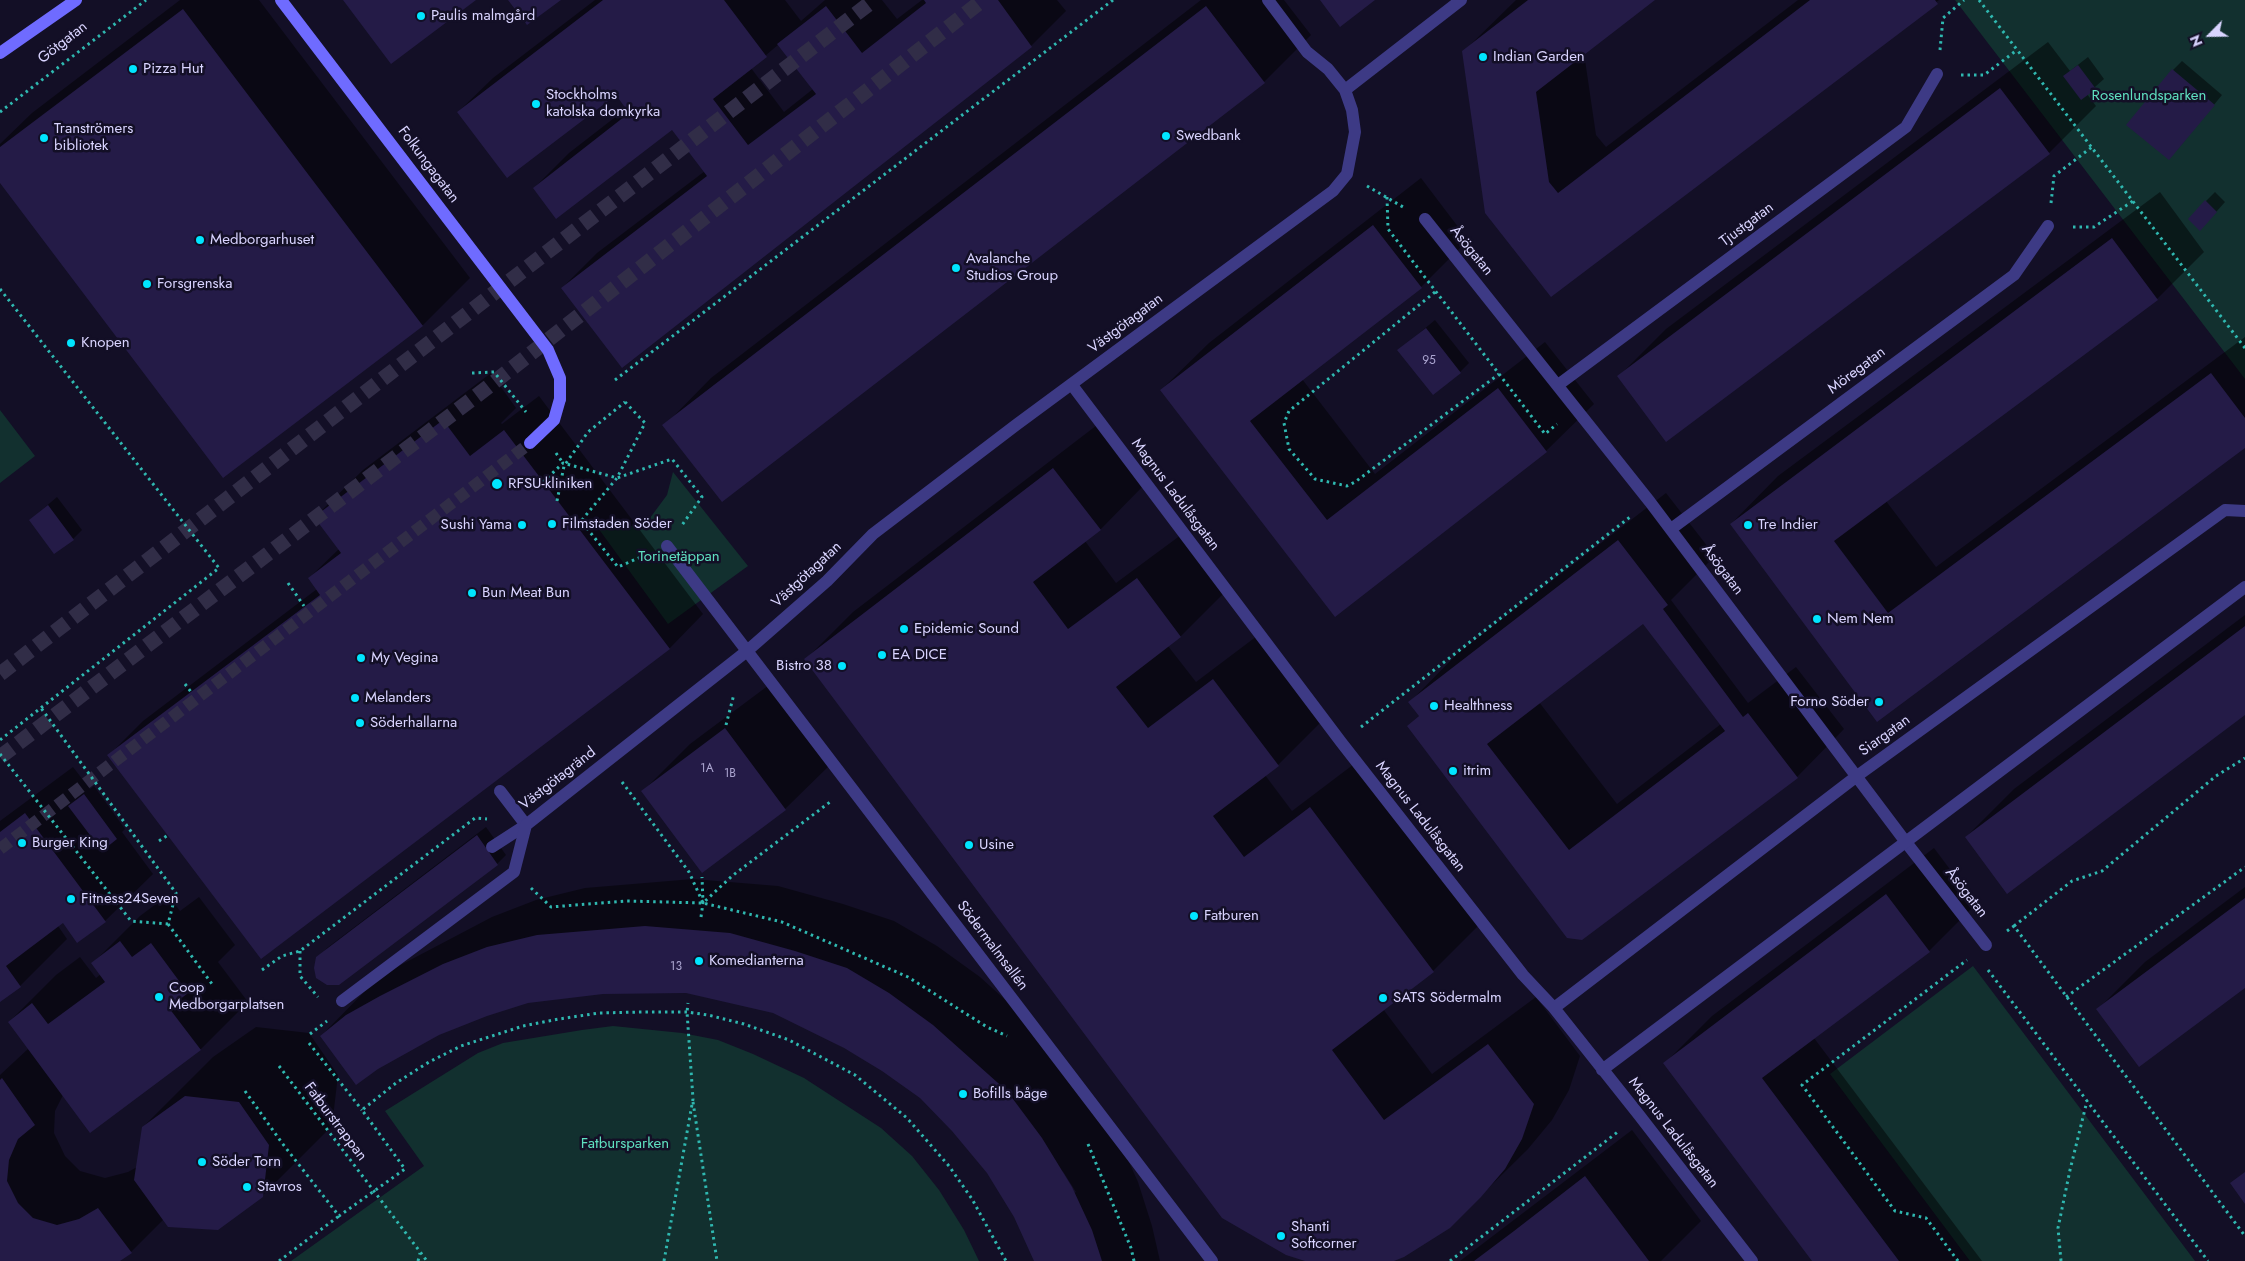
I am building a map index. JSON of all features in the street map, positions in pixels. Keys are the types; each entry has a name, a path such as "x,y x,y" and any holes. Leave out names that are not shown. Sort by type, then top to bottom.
{"street":[{"name":"Götgatan","path":"0,53 76,0"},
{"name":"Folkungagatan","path":"281,0 548,350 560,378 560,399 554,420 530,443"},
{"path":"1268,0 1307,52 1328,69 1345,90 1352,110 1355,132 1347,174"},
{"path":"1345,90 1461,0"},
{"name":"Tjustgatan","path":"1558,386 1906,127 1937,74"},
{"name":"Västgötagatan","path":"747,651 827,581 873,534 1333,191 1347,174"},
{"name":"Åsögatan","path":"1425,219 1671,529 1905,841 1986,945"},
{"name":"Möregatan","path":"1671,529 2014,275 2048,226"},
{"name":"Magnus Ladulåsgatan","path":"1072,385 1341,742 1523,975 1554,1008 1639,1115 1752,1261"},
{"name":"Siargatan","path":"1554,1008 1857,776 2225,510 2245,511"},
{"name":"Södermalmsallén","path":"667,546 1212,1261"},
{"path":"1602,1070 2245,587"},
{"name":"Västgötagränd","path":"514,872 526,825 747,651"},
{"path":"492,847 526,825 500,791"},
{"path":"342,1001 514,872"}],"path":[{"name":"Götgatan","path":"0,112 146,0"},
{"path":"615,380 1113,0"},
{"path":"1964,0 1943,18 1937,74 1984,75 2017,50"},
{"path":"1979,0 2245,348"},
{"path":"2092,147 2054,176 2048,226 2094,227 2133,201"},
{"path":"1347,174 1425,219"},
{"path":"1387,197 1388,229 1545,434 1577,409"},
{"path":"0,289 219,568 0,740"},
{"path":"1436,292 1288,411 1284,423 1289,449 1316,479 1347,486 1356,482 1499,374"},
{"path":"472,373 494,372 528,414"},
{"path":"557,500 564,466 588,432 625,402 646,423 617,478 581,521 618,567"},
{"path":"543,482 563,463 617,478 672,459 702,497"},
{"path":"1341,742 1650,502"},
{"path":"288,583 304,606"},
{"path":"186,684 191,692"},
{"path":"41,708 176,894 168,924"},
{"path":"0,754 131,921 168,924 212,984"},
{"path":"1958,1261 1926,1218 1895,1211 1802,1085 2072,881 2102,870 2216,776 2245,758"},
{"path":"607,762 689,872 703,903"},
{"path":"703,903 732,876 850,786"},
{"path":"262,970 282,956 300,951 475,818 526,825"},
{"path":"159,841 168,835"},
{"path":"2066,996 2245,866"},
{"path":"514,872 551,907 626,901 703,903 782,922 908,977 987,1027 1011,1038"},
{"path":"701,917 703,903 702,877"},
{"path":"2014,926 2245,1236"},
{"path":"1976,953 2208,1261"},
{"path":"688,1004 693,1099 717,1261"},
{"path":"362,1110 396,1083 429,1062 461,1046 523,1026 598,1013 687,1012 744,1024 789,1040 856,1075 906,1118 949,1166 972,1199 1006,1261"},
{"path":"310,1034 330,1019"},
{"path":"279,1261 405,1169 362,1110 309,1043"},
{"name":"Fatburstrappan","path":"279,1066 427,1261"},
{"path":"245,1091 282,1143 339,1216"},
{"path":"664,1261 693,1099"},
{"path":"2061,1261 2058,1228 2070,1170 2088,1101"},
{"path":"1450,1261 1639,1115"},
{"path":"1087,1140 1131,1248 1134,1261"},
{"path":"418,1261 420,1253"}],"green space":[{"name":"Rosenlundsparken","path":"1955,0 2245,0 2245,379"},
{"path":"0,410 35,456 0,483"},
{"name":"Torinetäppan","path":"673,472 748,566 668,624 598,528 624,529 650,518 667,495"},
{"path":"1973,966 2195,1261 1970,1261 1830,1074"},
{"name":"Fatbursparken","path":"613,1026 682,1033 718,1040 804,1078 881,1128 912,1156 939,1190 964,1230 979,1261 291,1261 424,1166 385,1111 478,1053 503,1043"}],"building":[{"name":"Paulis malmgård","path":"343,0 476,0 391,64"},
{"name":"Paulis malmgård","path":"508,0 561,0 527,25"},
{"path":"603,0 724,0 767,57 713,99 748,145 816,94 777,44 826,6 862,53 926,3 924,0 998,0 1032,47 622,368 561,288 707,176 672,130 556,219 533,188 629,113 616,95 507,178 457,112"},
{"path":"1320,0 1375,0 1340,27"},
{"path":"1528,0 1655,0 1536,92 1549,182 1558,193 1810,0 1935,0 1938,4 1551,297 1485,213 1462,51"},
{"path":"1206,6 1265,83 722,502 662,425"},
{"name":"Medborgarhuset","path":"183,9 423,326 223,478 0,183 0,147"},
{"path":"2078,65 2096,89 2081,100 2063,76"},
{"path":"2172,69 2215,105 2169,160 2126,125"},
{"path":"2000,88 2050,154 1666,442 1617,376"},
{"path":"2205,200 2217,212 2200,231 2188,219"},
{"path":"1373,225 1422,288 1250,421 1327,520 1498,388 1547,452 1335,617 1160,390"},
{"path":"2112,238 2158,300 1834,541 1888,613 2211,373 2245,418 2245,448 1877,722 1730,524"},
{"path":"1426,328 1461,373 1433,395 1397,350"},
{"name":"Söderhallarna","path":"443,420 470,456 504,430 670,649 261,959 107,755 320,595 308,578 341,553 314,517"},
{"name":"Fatburen","path":"1053,468 1101,530 1033,582 1068,629 1137,578 1181,637 1116,687 1148,728 1213,679 1279,766 1213,816 1244,857 1310,807 1434,972 1332,1050 1384,1120 1488,1044 1534,1104 1522,1139 1505,1169 1481,1197 1450,1228 1404,1257 1394,1261 1305,1261 1286,1255 1222,1218 804,659"},
{"path":"48,505 74,540 54,554 29,520"},
{"path":"1618,540 1668,605 1663,609 1743,717 1748,713 1798,778 1582,940 1567,938 1407,726 1419,716 1408,702","holes":["1643,624 1725,731 1569,850 1487,744"]},
{"path":"2245,626 2245,715 2007,894 1965,837"},
{"path":"725,728 786,810 702,873 641,791"},
{"path":"84,794 117,839 102,851 68,806"},
{"path":"25,813 106,922 77,943 63,923 6,966 21,987 0,1002 0,832"},
{"path":"477,835 498,865 339,985 327,985 316,978 314,968 316,957"},
{"path":"1886,894 1930,952 1762,1078 1899,1261 1812,1261 1663,1063"},
{"path":"2245,898 2245,988 2139,1067 2096,1009"},
{"name":"Bofills båge","path":"645,926 730,933 847,968 889,993 933,1025 1007,1091 1042,1138 1072,1187 1092,1230 1102,1261 1034,1261 1014,1217 987,1173 952,1131 920,1098 882,1071 844,1048 773,1013 686,993 603,994 528,1003 487,1016 439,1035 378,1069 356,1085 320,1036 346,1015 380,996 443,964 487,947 537,935"},
{"path":"120,941 132,957 151,943 188,993 169,1008 201,1050 90,1133 8,1022 32,1003 48,1024 105,982 91,963"},
{"path":"2,1078 35,1125 18,1139 9,1160 7,1181 18,1203 33,1218 57,1225 79,1219 98,1208 132,1253 120,1261 0,1261 0,1080"},
{"name":"Söder Torn","path":"185,1096 239,1102 269,1145 263,1197 218,1230 168,1227 134,1180 142,1127"},
{"path":"2245,1172 2245,1204 2230,1183"},
{"path":"1585,1176 1649,1261 1474,1261 1514,1231"}],"tunnel":[{"path":"0,674 874,0"},
{"path":"0,757 484,390 983,0"},
{"path":"0,849 530,443"}],"place":[{"name":"Paulis malmgård","path":"421,16"},
{"name":"Indian Garden","path":"1483,57"},
{"name":"Pizza Hut","path":"133,69"},
{"name":"Stockholms katolska domkyrka","path":"536,104"},
{"name":"Swedbank","path":"1166,136"},
{"name":"Tranströmers bibliotek","path":"44,138"},
{"name":"Medborgarhuset","path":"200,240"},
{"name":"Avalanche Studios Group","path":"956,268"},
{"name":"Forsgrenska","path":"147,284"},
{"name":"Knopen","path":"71,343"},
{"name":"RFSU-kliniken","path":"497,484"},
{"name":"Filmstaden Söder","path":"552,524"},
{"name":"Sushi Yama","path":"522,525"},
{"name":"Tre Indier","path":"1748,525"},
{"name":"Bun Meat Bun","path":"472,593"},
{"name":"Nem Nem","path":"1817,619"},
{"name":"Epidemic Sound","path":"904,629"},
{"name":"EA DICE","path":"882,655"},
{"name":"My Vegina","path":"361,658"},
{"name":"Bistro 38","path":"842,666"},
{"name":"Melanders","path":"355,698"},
{"name":"Forno Söder","path":"1879,702"},
{"name":"Healthness","path":"1434,706"},
{"name":"Söderhallarna","path":"360,723"},
{"name":"itrim","path":"1453,771"},
{"name":"Burger King","path":"22,843"},
{"name":"Usine","path":"969,845"},
{"name":"Fitness24Seven","path":"71,899"},
{"name":"Fatburen","path":"1194,916"},
{"name":"Komedianterna","path":"699,961"},
{"name":"Coop Medborgarplatsen","path":"159,997"},
{"name":"SATS Södermalm","path":"1383,998"},
{"name":"Bofills båge","path":"963,1094"},
{"name":"Söder Torn","path":"202,1162"},
{"name":"Stavros","path":"247,1187"},
{"name":"Shanti Softcorner","path":"1281,1236"}]}
